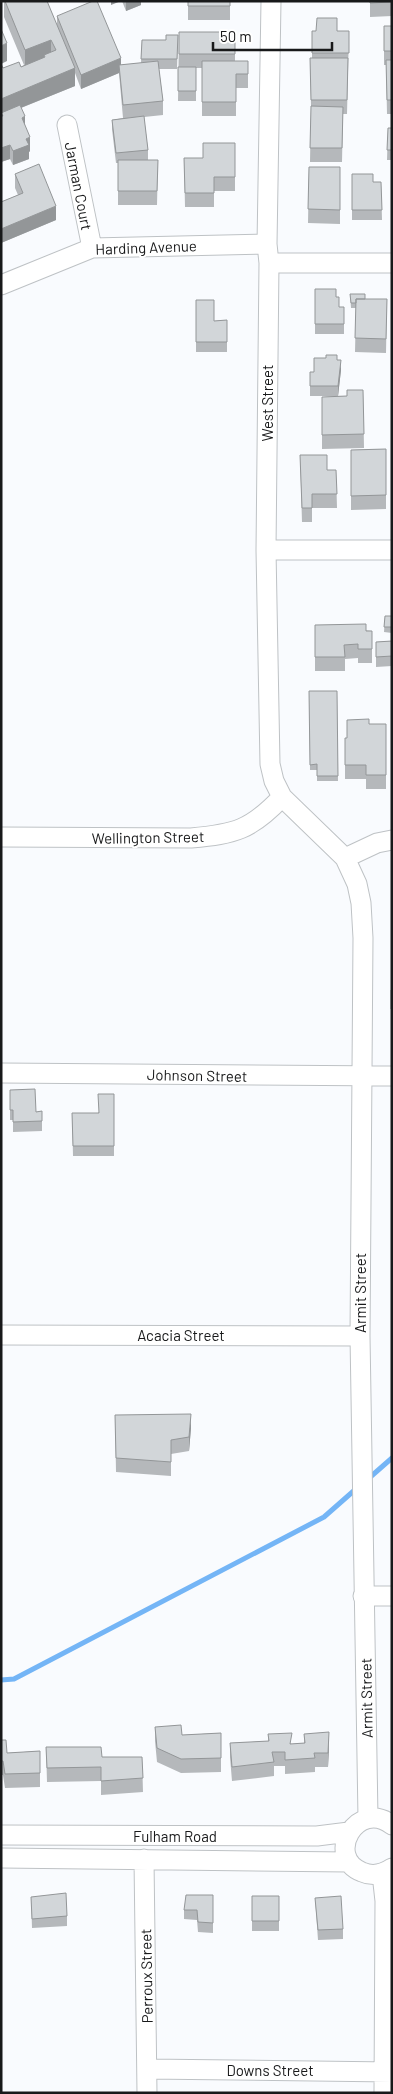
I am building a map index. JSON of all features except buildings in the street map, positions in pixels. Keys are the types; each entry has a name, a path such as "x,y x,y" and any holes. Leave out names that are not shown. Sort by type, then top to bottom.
{"street":[{"name":"West Street","path":"271,3 267,244 266,550 270,764 274,781 282,797"},
{"name":"Jarman Court","path":"67,125 92,248"},
{"name":"Harding Avenue","path":"1,285 92,248 267,244"},
{"path":"268,263 392,263"},
{"path":"266,550 392,550"},
{"name":"Wellington Street","path":"1,837 191,838 220,835 244,829 266,814 282,797"},
{"name":"Armit Street","path":"282,797 345,858 357,884 361,903 360,1336 368,1818"},
{"path":"345,858 377,843 392,840"},
{"name":"Johnson Street","path":"1,1073 392,1076"},
{"name":"Acacia Street","path":"1,1335 360,1336"},
{"path":"364,1596 392,1596"},
{"path":"384,2093 388,2072 384,1901 387,1871 367,1874 358,1871 349,1862 345,1842 349,1832 356,1824 368,1818 378,1818 392,1825"},
{"name":"Fulham Road","path":"1,1836 317,1836 349,1832"},
{"name":"Fulham Road","path":"1,1858 349,1862"},
{"name":"Perroux Street","path":"144,1859 147,2093"},
{"name":"Downs Street","path":"147,2069 388,2072"}],"waterway":[{"path":"368,1479 392,1458"},
{"path":"1,1680 14,1679 324,1517 357,1488"}]}
